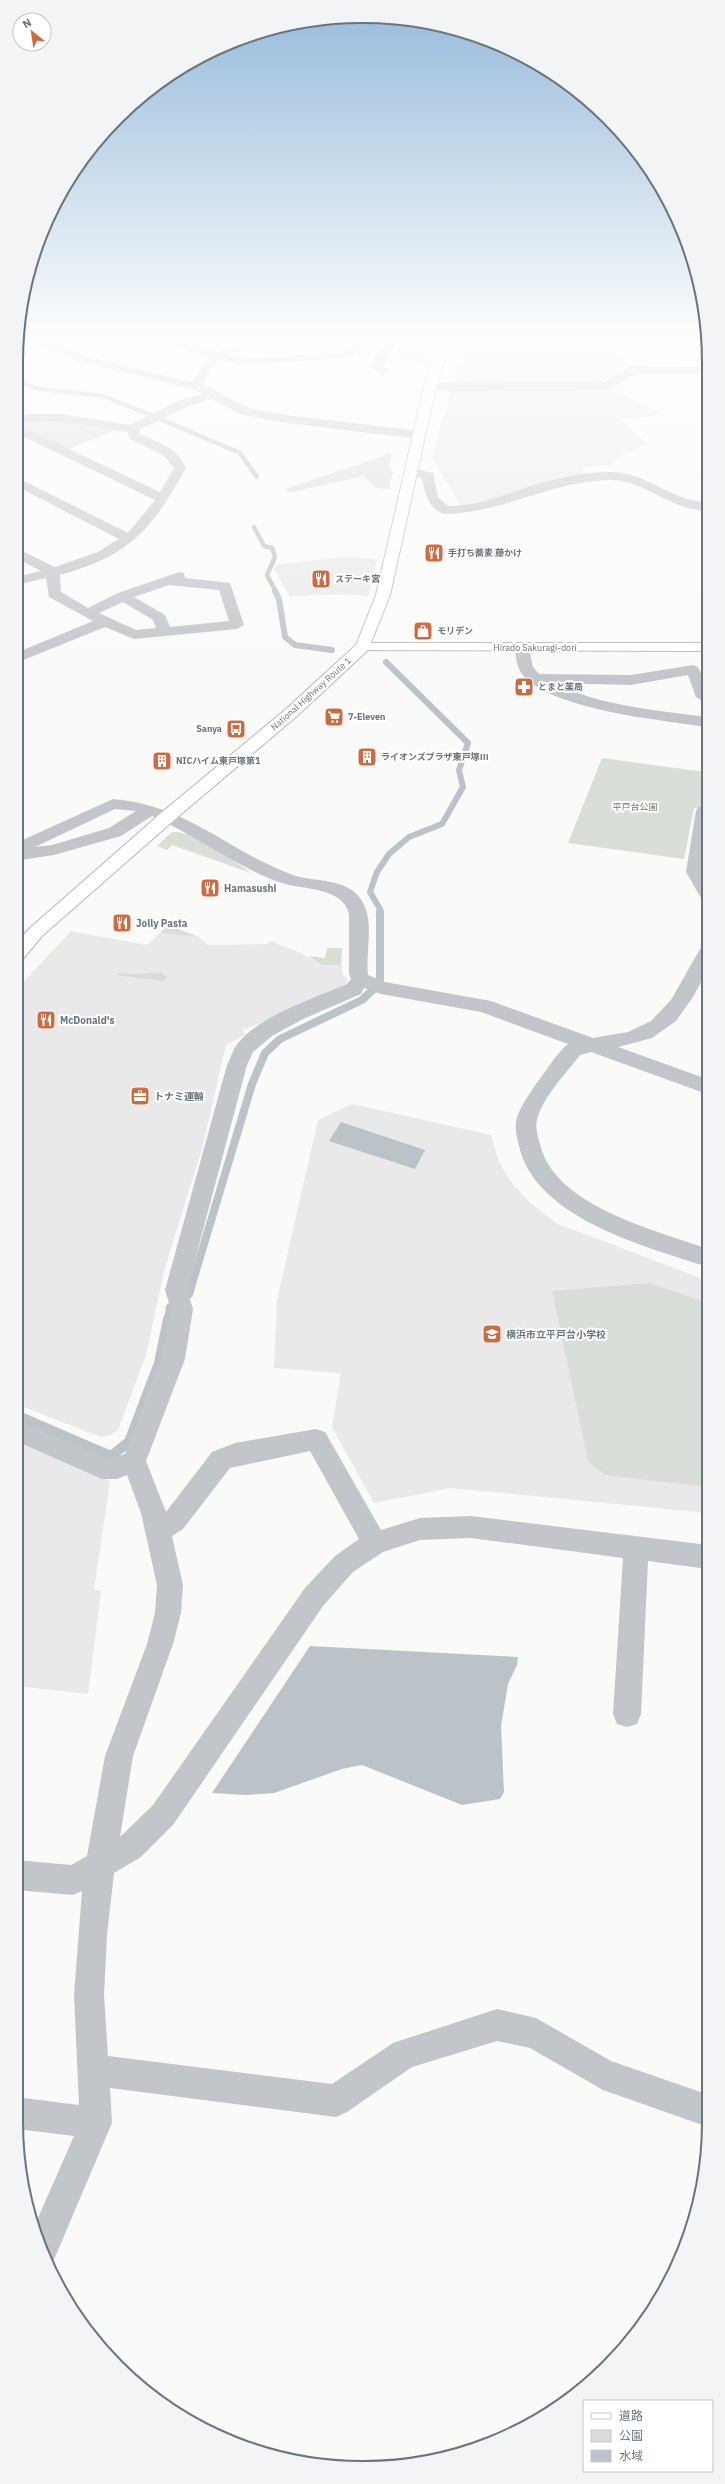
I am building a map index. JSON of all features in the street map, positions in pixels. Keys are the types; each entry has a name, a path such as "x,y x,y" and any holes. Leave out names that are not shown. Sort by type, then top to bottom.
{"main road":[{"name":"National Highway Route 1","path":"23,947 36,932 166,817 291,713 364,647 383,595 414,454"},
{"name":"Hirado Sakuragi-dori","path":"364,647 702,647"}],"street":[{"path":"70,454 162,498"},
{"path":"23,579 54,572 103,554 129,539 145,524 180,468 178,460 172,454"},
{"path":"411,472 428,476 432,498 438,506 445,510 469,508 546,485 592,477 619,476 632,477 676,500 697,507 702,506"},
{"path":"23,485 129,539"},
{"path":"23,556 54,572"},
{"path":"54,572 54,594 78,609 107,621 134,635 237,625 225,586 166,580"},
{"path":"89,613 123,596 186,574"},
{"path":"123,596 160,618 164,632"},
{"path":"23,655 107,621"},
{"path":"522,648 526,670 545,687 570,697 702,721"},
{"path":"534,678 631,680 693,670 702,691"},
{"path":"23,847 114,804 127,804 149,810 213,838 263,869 288,879 345,894 354,901 359,911 358,974 361,979 381,988 484,1006 702,1085"},
{"path":"23,854 54,850 115,832 149,810"},
{"path":"701,872 702,852"},
{"path":"702,963 682,1002 666,1021 632,1038 574,1049 540,1096 527,1120 527,1146 534,1165 548,1182 570,1202 618,1225 702,1256"},
{"path":"45,2241 96,2123 89,1995 92,1935 100,1866 119,1756 134,1710 160,1644 168,1613 170,1585 154,1513 134,1461 173,1359 179,1300 237,1065 246,1048 260,1035 285,1021 354,989 361,979"},
{"path":"23,1433 102,1468 117,1468 134,1461"},
{"path":"158,1531 174,1521 221,1460 235,1454 316,1439 375,1544"},
{"path":"23,1876 73,1880 131,1847 163,1815 314,1597 344,1564 375,1544 420,1529 471,1527 702,1556"},
{"path":"627,1714 636,1548"},
{"path":"94,2070 336,2101 404,2054 497,2025 536,2034 603,2074 702,2109"},
{"path":"23,2114 96,2123"}],"shaded area":[{"path":"433,454 626,454 616,459 612,465 582,467 587,475 461,506 432,457"},
{"path":"342,557 377,559 368,596 340,594 290,596 277,573 274,572 276,565"},
{"path":"71,931 147,945 160,933 199,937 208,945 267,944 270,941 299,952 322,965 342,965 342,974 347,979 347,983 312,1004 242,1030 245,1035 226,1045 202,1149 164,1271 146,1355 118,1430 110,1435 101,1437 23,1407 23,982","holes":["119,972 135,974 161,972 163,982 138,976 129,978 117,975"]},
{"name":"横浜市立平戸台小学校","path":"352,1104 491,1135 499,1162 512,1183 530,1203 558,1224 702,1279 702,1512 451,1488 374,1503 332,1427 341,1373 274,1368 277,1300 318,1120"},
{"path":"23,1444 110,1481 94,1590 101,1591 88,1694 23,1687"}],"green space":[{"path":"392,454 389,467 393,472 389,489 376,488 363,476 289,493 285,489"},
{"name":"平戸台公園","path":"602,758 702,772 702,807 694,808 684,859 568,843"},
{"path":"172,832 192,836 202,841 251,873 172,845 167,850 157,846"},
{"path":"168,925 199,937 160,933"},
{"path":"327,948 342,948 341,965 322,965 308,956 325,958"},
{"path":"119,972 135,974 161,972 167,977 163,982 117,975"},
{"path":"649,1283 702,1301 702,1486 605,1475 588,1461 552,1291"}],"water":[{"path":"341,1122 425,1150 415,1169 329,1141"},
{"path":"310,1646 518,1657 517,1665 508,1684 501,1726 504,1792 500,1799 462,1805 362,1765 342,1769 274,1793 247,1795 212,1793"}],"waterway":[{"path":"241,454 257,477"},
{"path":"254,527 264,546 272,548 275,557 267,575 276,592"},
{"path":"275,591 279,599 285,637 295,645 332,650"},
{"path":"168,1320 170,1307 189,1294 252,1084 265,1053 280,1039 362,1000 380,983 380,909 370,892 377,872 389,854 409,837 442,824 463,787 459,770 468,743 386,662"},
{"path":"23,1418 111,1456 129,1442 159,1363 168,1319"}],"place":[{"name":"手打ち蕎麦 藤かけ","path":"434,553"},
{"name":"ステーキ宮","path":"321,579"},
{"name":"モリデン","path":"423,631"},
{"name":"とまと薬局","path":"524,687"},
{"name":"7-Eleven","path":"334,717"},
{"name":"Sanya","path":"236,729"},
{"name":"ライオンズプラザ東戸塚Ⅲ","path":"367,757"},
{"name":"NICハイム東戸塚第1","path":"162,761"},
{"name":"Hamasushi","path":"210,888"},
{"name":"Jolly Pasta","path":"122,923"},
{"name":"McDonald's","path":"46,1020"},
{"name":"トナミ運輸","path":"140,1096"},
{"name":"横浜市立平戸台小学校","path":"492,1334"}]}
